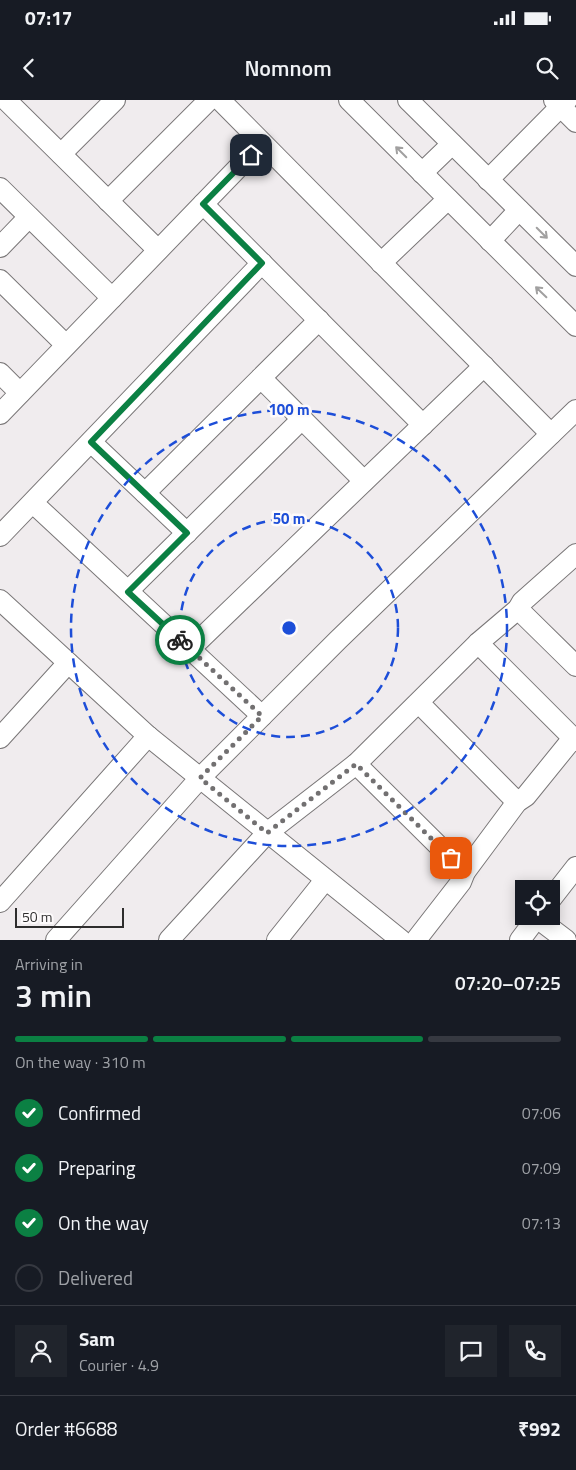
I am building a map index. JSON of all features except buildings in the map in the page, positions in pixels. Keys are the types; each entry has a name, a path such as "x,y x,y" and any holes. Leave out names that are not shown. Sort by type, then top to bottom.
{"street":[{"path":"6,100 158,250"},
{"path":"61,154 115,100"},
{"path":"108,201 209,100"},
{"path":"220,100 551,434"},
{"path":"349,100 576,326"},
{"path":"408,100 576,266"},
{"path":"488,180 560,102 576,122"},
{"path":"0,414 262,143"},
{"path":"422,173 452,144"},
{"path":"0,188 112,298"},
{"path":"381,263 448,199"},
{"path":"203,204 423,425"},
{"path":"490,241 519,210"},
{"path":"0,247 29,217"},
{"path":"0,536 262,263"},
{"path":"0,280 66,345"},
{"path":"145,493 319,320"},
{"path":"190,649 484,366"},
{"path":"0,373 20,394"},
{"path":"261,378 364,481"},
{"path":"56,940 200,778 338,640 576,410"},
{"path":"128,592 302,419"},
{"path":"91,442 187,533"},
{"path":"33,503 262,716"},
{"path":"169,940 267,833 356,764 478,643 518,609 522,602 576,554"},
{"path":"0,600 148,736 326,880 393,938"},
{"path":"518,609 576,666"},
{"path":"416,940 461,882 465,872 517,802 526,796 574,739 478,643"},
{"path":"0,738 68,663"},
{"path":"419,703 517,802"},
{"path":"0,902 148,736"},
{"path":"356,764 465,872"},
{"path":"560,887 576,867"},
{"path":"277,940 326,880"},
{"path":"520,940 532,925"},
{"path":"548,925 566,940"}],"way so far":[{"path":"180,640 262,716 200,778 267,833 356,764 451,858"}],"route":[{"path":"180,640 128,592 187,533 91,442 262,263 203,204 251,155"}]}
